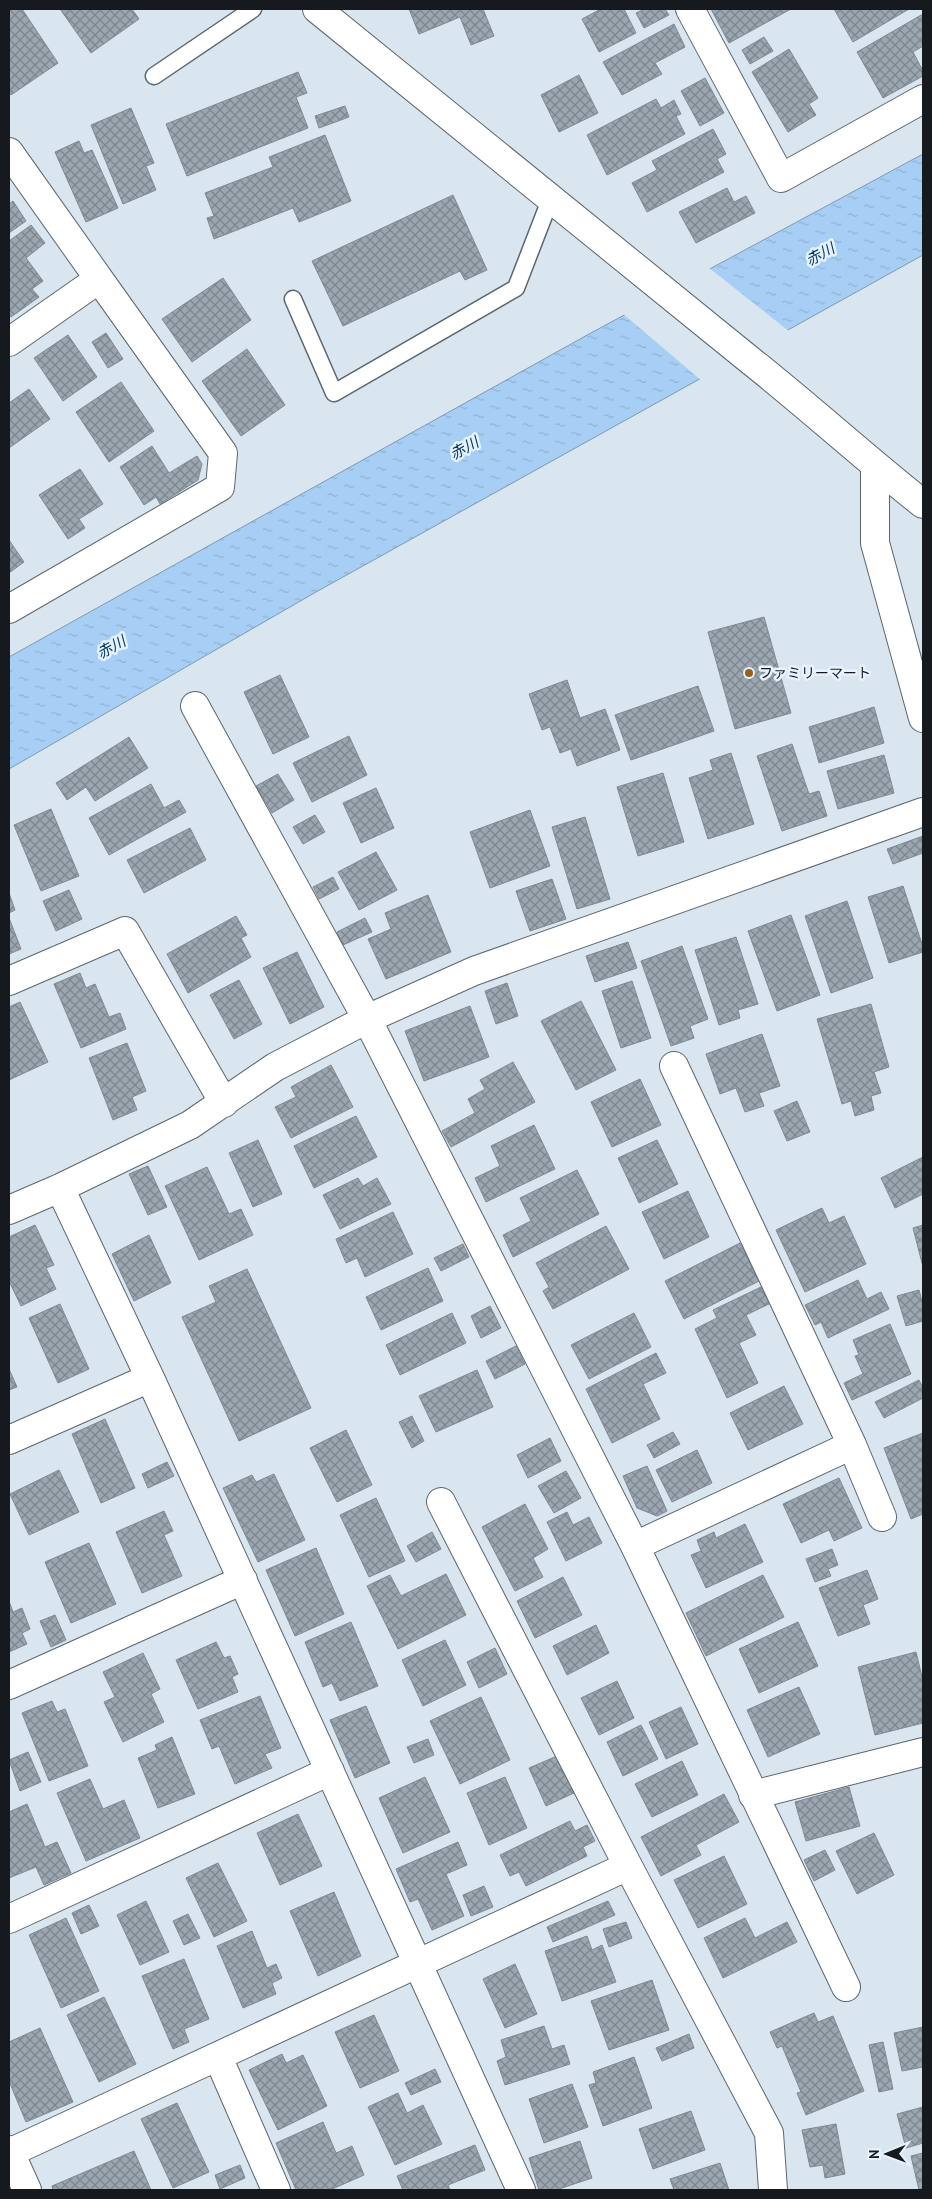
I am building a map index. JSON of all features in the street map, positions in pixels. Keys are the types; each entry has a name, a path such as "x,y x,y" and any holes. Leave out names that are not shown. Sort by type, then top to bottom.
{"street":[{"path":"317,9 653,284 753,362 875,466 923,504"},
{"path":"690,9 782,178 923,99"},
{"path":"9,152 223,453 220,487 9,609"},
{"path":"9,342 99,279"},
{"path":"875,466 875,543 922,711"},
{"path":"194,706 367,1019 635,1546 846,1987"},
{"path":"9,1210 60,1188 190,1125 275,1067 367,1019 474,971 923,812"},
{"path":"9,981 125,931 224,1103"},
{"path":"674,1066 852,1445 882,1516"},
{"path":"60,1188 150,1378 522,2190"},
{"path":"9,1440 150,1378"},
{"path":"635,1546 852,1445"},
{"path":"441,1502 628,1866 769,2133 773,2190"},
{"path":"9,1685 243,1580"},
{"path":"754,1795 923,1752"},
{"path":"9,1919 330,1770"},
{"path":"27,2190 9,2152 420,1964 628,1866"},
{"path":"218,2057 276,2190"}],"lane":[{"path":"154,76 253,9"},
{"path":"293,299 334,394 516,288 550,200"}],"water":[{"name":"赤川","path":"923,154 923,255 316,592 9,769 9,657 589,334"}],"pier":[{"path":"708,267 790,332 702,381 622,313"}],"building":[{"path":"9,9 22,9 58,63 11,95 9,91"},
{"path":"60,9 132,9 139,19 91,53"},
{"path":"409,9 483,9 494,36 471,45 460,17 419,34"},
{"path":"601,9 624,9 636,33 599,52 582,19"},
{"path":"645,9 665,9 669,15 644,28 636,13"},
{"path":"711,9 791,9 729,43"},
{"path":"834,9 909,9 853,42"},
{"path":"923,14 923,46 913,52 923,71 923,76 883,98 857,52"},
{"path":"674,24 685,47 655,63 662,74 622,95 603,62"},
{"path":"764,37 773,51 750,64 742,50"},
{"path":"789,49 818,98 809,104 816,115 788,132 752,72"},
{"path":"298,72 307,93 296,97 308,128 187,176 166,124"},
{"path":"579,75 598,113 559,132 541,95"},
{"path":"705,78 724,113 700,126 681,91"},
{"path":"656,99 661,108 674,100 681,114 676,116 685,134 607,175 587,135"},
{"path":"345,106 349,117 319,128 315,116"},
{"path":"131,108 154,163 146,166 156,190 123,204 91,125"},
{"path":"713,129 726,154 717,159 724,172 647,212 632,183 657,170 652,161"},
{"path":"325,135 351,201 299,222 293,208 214,239 207,218 214,216 205,193 273,167 269,157"},
{"path":"79,141 84,153 92,150 118,208 86,222 55,152"},
{"path":"727,188 734,202 746,196 755,213 696,243 679,212"},
{"path":"453,195 487,270 465,280 460,271 343,326 312,261"},
{"path":"13,201 26,221 9,233 9,204"},
{"path":"31,225 45,243 26,258 43,281 32,289 39,297 11,317 9,314 9,241"},
{"path":"223,278 251,320 192,362 162,319"},
{"path":"106,333 123,359 108,368 92,342"},
{"path":"68,335 97,377 63,401 34,358"},
{"path":"247,349 285,405 241,436 202,381"},
{"path":"121,382 154,431 109,462 76,412"},
{"path":"29,389 50,419 9,448 9,403"},
{"path":"152,446 169,473 197,456 202,464 198,480 160,504 156,497 144,505 120,467"},
{"path":"80,469 103,504 79,519 85,528 68,539 39,495"},
{"path":"9,540 24,562 9,573"},
{"name":"ファミリーマート","path":"764,617 791,713 735,729 708,632"},
{"path":"280,675 309,737 273,754 244,692"},
{"path":"567,680 580,718 605,709 620,750 577,766 571,749 560,753 550,727 542,730 529,694"},
{"path":"698,686 714,731 631,760 615,715"},
{"path":"874,707 884,743 819,763 809,727"},
{"path":"349,736 367,775 312,802 293,763"},
{"path":"129,737 148,768 95,801 86,787 67,800 56,783"},
{"path":"792,744 809,794 819,791 827,816 782,831 757,756"},
{"path":"731,753 754,824 708,839 689,778 713,770 710,760"},
{"path":"884,755 894,793 838,809 827,771"},
{"path":"663,773 684,842 638,856 617,787"},
{"path":"278,774 294,800 272,813 256,786"},
{"path":"151,784 164,808 179,800 186,812 109,855 89,818"},
{"path":"376,788 394,828 361,843 343,803"},
{"path":"51,809 79,876 41,891 14,825"},
{"path":"530,810 550,866 490,888 470,832"},
{"path":"315,815 325,832 303,844 293,827"},
{"path":"585,817 610,899 577,909 552,827"},
{"path":"190,828 206,860 144,893 127,860"},
{"path":"923,836 923,853 893,864 887,849"},
{"path":"376,852 397,890 359,910 338,872"},
{"path":"333,877 339,889 319,899 313,887"},
{"path":"552,879 566,919 530,931 516,891"},
{"path":"903,886 923,952 889,963 868,897"},
{"path":"69,890 82,919 56,931 43,901"},
{"path":"9,893 15,910 9,913"},
{"path":"428,895 451,952 386,979 368,939 391,929 385,913"},
{"path":"847,901 873,978 831,993 805,916"},
{"path":"791,915 820,995 777,1011 748,931"},
{"path":"236,916 247,935 241,938 251,957 188,993 167,954"},
{"path":"9,918 21,949 9,954"},
{"path":"365,918 372,932 343,945 337,932"},
{"path":"736,937 758,1004 738,1010 740,1018 719,1025 695,950"},
{"path":"628,942 637,968 595,982 586,956"},
{"path":"682,946 708,1019 690,1026 694,1038 671,1046 641,961"},
{"path":"297,952 324,1007 290,1024 263,968"},
{"path":"80,973 86,988 95,984 109,1017 120,1013 126,1029 81,1048 54,984"},
{"path":"239,980 262,1024 234,1039 210,995"},
{"path":"632,981 651,1038 621,1048 602,991"},
{"path":"507,983 518,1016 496,1024 485,991"},
{"path":"581,1001 616,1070 576,1090 541,1021"},
{"path":"20,1002 48,1062 9,1080 9,1007"},
{"path":"871,1004 889,1067 874,1072 881,1093 871,1096 874,1110 855,1116 851,1101 842,1104 817,1019"},
{"path":"470,1006 489,1057 424,1081 405,1031"},
{"path":"762,1034 780,1086 759,1093 764,1106 745,1112 736,1088 720,1094 706,1054"},
{"path":"127,1043 146,1091 132,1097 137,1110 113,1120 89,1058"},
{"path":"513,1062 535,1102 451,1147 442,1131 475,1113 468,1099 485,1089 480,1080"},
{"path":"331,1065 353,1107 291,1138 275,1107 296,1097 291,1087"},
{"path":"640,1079 661,1125 612,1147 591,1102"},
{"path":"797,1101 810,1132 787,1141 774,1111"},
{"path":"356,1116 377,1157 314,1188 294,1146"},
{"path":"534,1125 555,1169 486,1202 475,1178 500,1166 491,1146"},
{"path":"258,1140 282,1194 253,1207 229,1153"},
{"path":"657,1140 678,1184 639,1203 618,1158"},
{"path":"923,1157 923,1194 895,1208 881,1178"},
{"path":"148,1166 167,1207 148,1215 129,1174"},
{"path":"207,1167 229,1214 241,1209 253,1235 199,1260 165,1186"},
{"path":"577,1170 599,1214 513,1257 503,1235 531,1221 520,1198"},
{"path":"358,1178 363,1186 377,1178 391,1204 340,1229 323,1195"},
{"path":"688,1191 709,1237 664,1259 642,1212"},
{"path":"822,1208 829,1223 844,1216 866,1264 805,1292 776,1230"},
{"path":"393,1212 413,1254 365,1277 357,1258 346,1263 336,1239"},
{"path":"35,1225 54,1265 46,1268 56,1289 21,1306 9,1281 9,1237"},
{"path":"923,1225 923,1267 913,1228"},
{"path":"606,1226 629,1269 553,1309 543,1291 549,1287 536,1263"},
{"path":"149,1235 171,1283 134,1301 112,1254"},
{"path":"740,1243 759,1281 684,1319 665,1281"},
{"path":"463,1244 469,1257 441,1271 434,1258"},
{"path":"428,1268 443,1301 381,1330 366,1297"},
{"path":"247,1269 311,1408 239,1441 182,1317 216,1302 209,1286"},
{"path":"858,1280 867,1299 881,1292 889,1309 828,1338 821,1322 815,1325 805,1305"},
{"path":"763,1286 771,1303 746,1315 756,1335 739,1343 758,1383 727,1398 695,1329 717,1318 713,1310"},
{"path":"919,1290 923,1305 923,1321 906,1326 897,1296"},
{"path":"60,1304 89,1369 58,1383 29,1318"},
{"path":"490,1306 501,1328 481,1338 471,1316"},
{"path":"452,1313 466,1343 400,1375 386,1345"},
{"path":"634,1313 651,1347 589,1379 571,1345"},
{"path":"890,1324 911,1374 852,1400 844,1383 863,1374 855,1356 859,1355 853,1340"},
{"path":"516,1346 525,1364 495,1379 486,1361"},
{"path":"656,1353 666,1373 643,1384 660,1419 612,1443 586,1389"},
{"path":"9,1369 17,1387 9,1390"},
{"path":"477,1370 493,1407 436,1432 419,1396"},
{"path":"919,1380 923,1388 923,1398 884,1418 875,1402"},
{"path":"784,1386 803,1424 748,1450 730,1413"},
{"path":"412,1416 424,1441 412,1448 399,1422"},
{"path":"105,1419 135,1488 101,1503 72,1434"},
{"path":"346,1430 372,1485 337,1502 310,1448"},
{"path":"673,1432 680,1444 654,1458 647,1445"},
{"path":"923,1433 923,1514 911,1519 884,1448"},
{"path":"550,1438 561,1461 528,1478 517,1455"},
{"path":"697,1450 712,1483 672,1502 656,1470"},
{"path":"167,1462 174,1476 148,1488 142,1474"},
{"path":"647,1466 667,1511 657,1516 637,1508 623,1476"},
{"path":"59,1470 79,1512 29,1535 10,1494"},
{"path":"566,1471 581,1498 554,1513 538,1486"},
{"path":"274,1474 305,1540 258,1562 223,1488 252,1475 256,1482"},
{"path":"839,1478 862,1528 834,1541 829,1530 801,1543 783,1504"},
{"path":"376,1498 405,1561 369,1577 340,1515"},
{"path":"525,1504 548,1549 533,1558 543,1577 515,1591 482,1527"},
{"path":"164,1511 173,1531 164,1535 182,1576 142,1593 116,1532"},
{"path":"567,1512 573,1525 589,1517 602,1543 566,1561 547,1522"},
{"path":"745,1524 763,1562 706,1588 691,1555 701,1551 697,1540 714,1532 716,1538"},
{"path":"432,1532 441,1549 416,1562 407,1546"},
{"path":"89,1543 116,1604 71,1623 45,1562"},
{"path":"316,1548 344,1614 295,1636 266,1570"},
{"path":"832,1549 838,1565 828,1569 831,1576 815,1582 806,1559"},
{"path":"867,1570 878,1599 863,1605 870,1624 838,1636 819,1588"},
{"path":"446,1574 466,1615 398,1649 367,1586 390,1575 401,1596"},
{"path":"763,1575 784,1617 706,1656 686,1613"},
{"path":"563,1577 582,1615 535,1638 517,1601"},
{"path":"9,1601 13,1612 22,1608 30,1629 22,1633 27,1644 9,1652"},
{"path":"55,1615 66,1640 51,1647 40,1621"},
{"path":"351,1622 378,1686 340,1701 332,1683 323,1687 305,1642"},
{"path":"798,1622 818,1666 759,1693 739,1649"},
{"path":"596,1625 609,1653 567,1675 553,1646"},
{"path":"445,1640 466,1685 423,1706 402,1660"},
{"path":"216,1642 224,1658 230,1656 238,1674 232,1677 238,1692 198,1709 176,1660"},
{"path":"495,1648 507,1674 479,1688 467,1662"},
{"path":"916,1652 923,1681 923,1723 875,1735 858,1667"},
{"path":"143,1653 160,1689 151,1694 164,1722 123,1742 104,1702 115,1697 103,1672"},
{"path":"617,1681 634,1718 599,1735 581,1698"},
{"path":"799,1687 820,1734 768,1757 747,1710"},
{"path":"260,1696 281,1748 265,1754 272,1768 235,1784 219,1746 212,1749 200,1720"},
{"path":"481,1697 510,1760 460,1784 430,1721"},
{"path":"52,1701 57,1712 65,1709 88,1766 49,1781 22,1713"},
{"path":"366,1706 390,1763 355,1778 330,1720"},
{"path":"681,1707 698,1744 666,1759 649,1722"},
{"path":"641,1725 658,1759 623,1776 607,1742"},
{"path":"172,1737 195,1794 158,1808 138,1758 157,1750 155,1745"},
{"path":"428,1739 434,1755 414,1763 407,1747"},
{"path":"28,1752 41,1782 20,1791 9,1760"},
{"path":"557,1756 574,1793 546,1806 529,1768"},
{"path":"682,1761 698,1795 652,1817 635,1784"},
{"path":"425,1777 450,1832 403,1853 379,1798"},
{"path":"505,1777 527,1828 489,1845 467,1793"},
{"path":"90,1779 103,1809 124,1800 140,1838 86,1861 57,1793"},
{"path":"849,1787 860,1826 806,1841 795,1802"},
{"path":"724,1794 739,1822 696,1845 701,1855 661,1876 641,1837"},
{"path":"27,1804 45,1847 57,1842 71,1873 44,1885 36,1867 9,1878 9,1812"},
{"path":"298,1814 322,1866 280,1885 257,1833"},
{"path":"570,1821 575,1831 587,1825 595,1841 583,1847 587,1856 526,1886 519,1872 510,1876 500,1855"},
{"path":"874,1833 894,1875 857,1894 836,1851"},
{"path":"458,1842 467,1865 446,1874 464,1916 432,1930 418,1899 410,1902 396,1869"},
{"path":"825,1850 835,1870 814,1881 804,1860"},
{"path":"724,1856 747,1904 698,1928 674,1880"},
{"path":"218,1863 247,1921 214,1937 186,1878"},
{"path":"484,1886 493,1907 471,1916 463,1895"},
{"path":"334,1892 361,1956 318,1976 290,1911"},
{"path":"146,1901 169,1952 140,1965 117,1915"},
{"path":"608,1901 615,1915 553,1942 547,1927"},
{"path":"89,1905 99,1926 81,1934 72,1913"},
{"path":"188,1914 200,1938 184,1945 173,1921"},
{"path":"66,1918 99,1991 61,2008 29,1935"},
{"path":"745,1918 755,1938 787,1922 797,1942 723,1978 704,1938"},
{"path":"626,1922 632,1938 609,1947 603,1929"},
{"path":"252,1931 267,1968 276,1964 282,1978 272,1983 276,1994 243,2008 217,1946"},
{"path":"587,1936 592,1950 602,1945 616,1982 562,2001 545,1951"},
{"path":"184,1959 209,2019 184,2029 189,2042 173,2049 142,1976"},
{"path":"515,1964 537,2014 505,2028 483,1979"},
{"path":"652,1980 669,2030 609,2050 591,2001"},
{"path":"104,1997 136,2064 99,2082 67,2015"},
{"path":"814,2013 818,2022 833,2016 864,2091 806,2115 797,2093 801,2092 782,2046 777,2048 770,2032"},
{"path":"374,2015 399,2071 360,2088 335,2032"},
{"path":"544,2026 552,2049 564,2045 570,2064 505,2085 497,2061 506,2057 501,2040"},
{"path":"923,2027 923,2067 902,2071 894,2033"},
{"path":"40,2028 73,2102 26,2122 9,2081 9,2042"},
{"path":"689,2034 694,2048 662,2061 656,2048"},
{"path":"883,2042 893,2089 879,2092 869,2045"},
{"path":"282,2054 286,2063 303,2055 327,2106 278,2130 249,2070"},
{"path":"634,2057 652,2108 603,2126 589,2085 596,2083 593,2072"},
{"path":"435,2069 441,2082 411,2095 405,2083"},
{"path":"572,2084 588,2127 544,2143 529,2099"},
{"path":"398,2093 407,2113 423,2105 442,2144 395,2165 368,2107"},
{"path":"177,2103 209,2172 173,2188 141,2119"},
{"path":"923,2107 923,2143 906,2148 897,2114"},
{"path":"691,2111 705,2150 653,2169 639,2129"},
{"path":"323,2122 336,2153 352,2146 364,2175 330,2190 296,2190 276,2143"},
{"path":"836,2124 845,2174 825,2178 823,2165 810,2167 802,2130"},
{"path":"580,2141 592,2178 556,2190 539,2190 529,2158"},
{"path":"475,2145 485,2170 448,2185 450,2190 403,2190 397,2176"},
{"path":"134,2151 151,2190 53,2190 52,2186"},
{"path":"923,2153 923,2190 919,2190 911,2156"},
{"path":"720,2163 729,2190 674,2190 670,2179"},
{"path":"240,2165 245,2178 220,2189 215,2175"}],"place":[{"name":"ファミリーマート","path":"749,673"}]}
